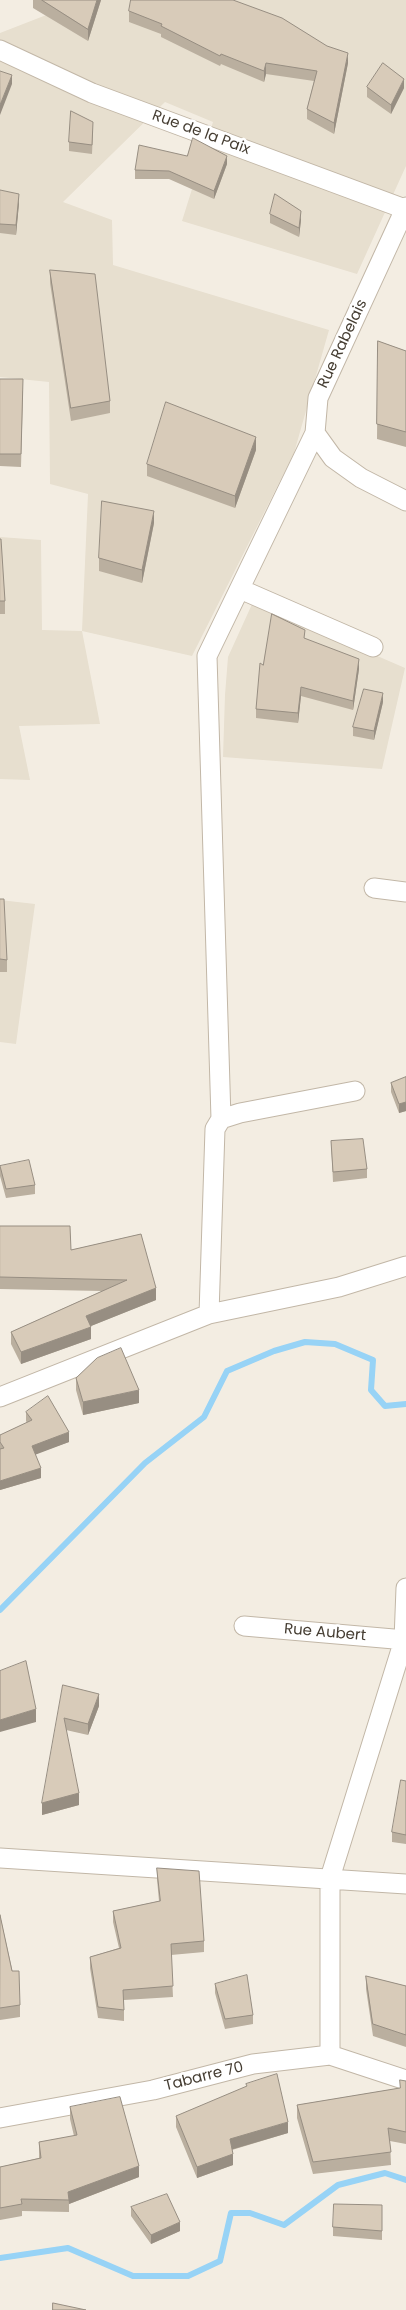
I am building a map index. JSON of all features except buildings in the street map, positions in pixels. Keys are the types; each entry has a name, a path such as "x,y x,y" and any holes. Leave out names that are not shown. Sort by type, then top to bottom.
{"street":[{"name":"Rue de la Paix","path":"0,50 92,93 406,208"},
{"name":"Rue Rabelais","path":"315,433 318,398 406,208"},
{"path":"209,1314 215,1129 221,1119 207,656 315,433 333,458 361,478 406,501"},
{"path":"240,589 373,647"},
{"path":"374,888 406,892"},
{"path":"221,1119 240,1113 355,1091"},
{"path":"0,1397 209,1314 338,1287 406,1266"},
{"path":"330,2055 330,1878 405,1640 406,1588"},
{"name":"Rue Aubert","path":"244,1626 405,1640"},
{"path":"0,1858 406,1884"},
{"name":"Tabarre 70","path":"0,2118 153,2090 253,2064 330,2055 406,2080"}],"shaded area":[{"path":"85,0 406,0 406,166 357,274 182,221 213,122 165,102 63,202 112,220 113,265 329,330 294,453 192,656 82,631 88,494 50,484 49,382 0,377 0,33"},
{"path":"0,537 41,540 42,630 82,631 100,724 19,726 30,780 0,779"},
{"path":"253,602 405,668 382,769 223,757 228,657"},
{"path":"0,900 35,904 16,1044 0,1042"}],"waterway":[{"path":"0,1610 145,1463 204,1417 227,1371 274,1351 305,1342 335,1344 373,1360 371,1390 385,1406 406,1404"},
{"path":"0,2258 68,2248 133,2276 188,2276 220,2261 231,2213 250,2213 284,2225 338,2185 385,2173 406,2180"}]}
